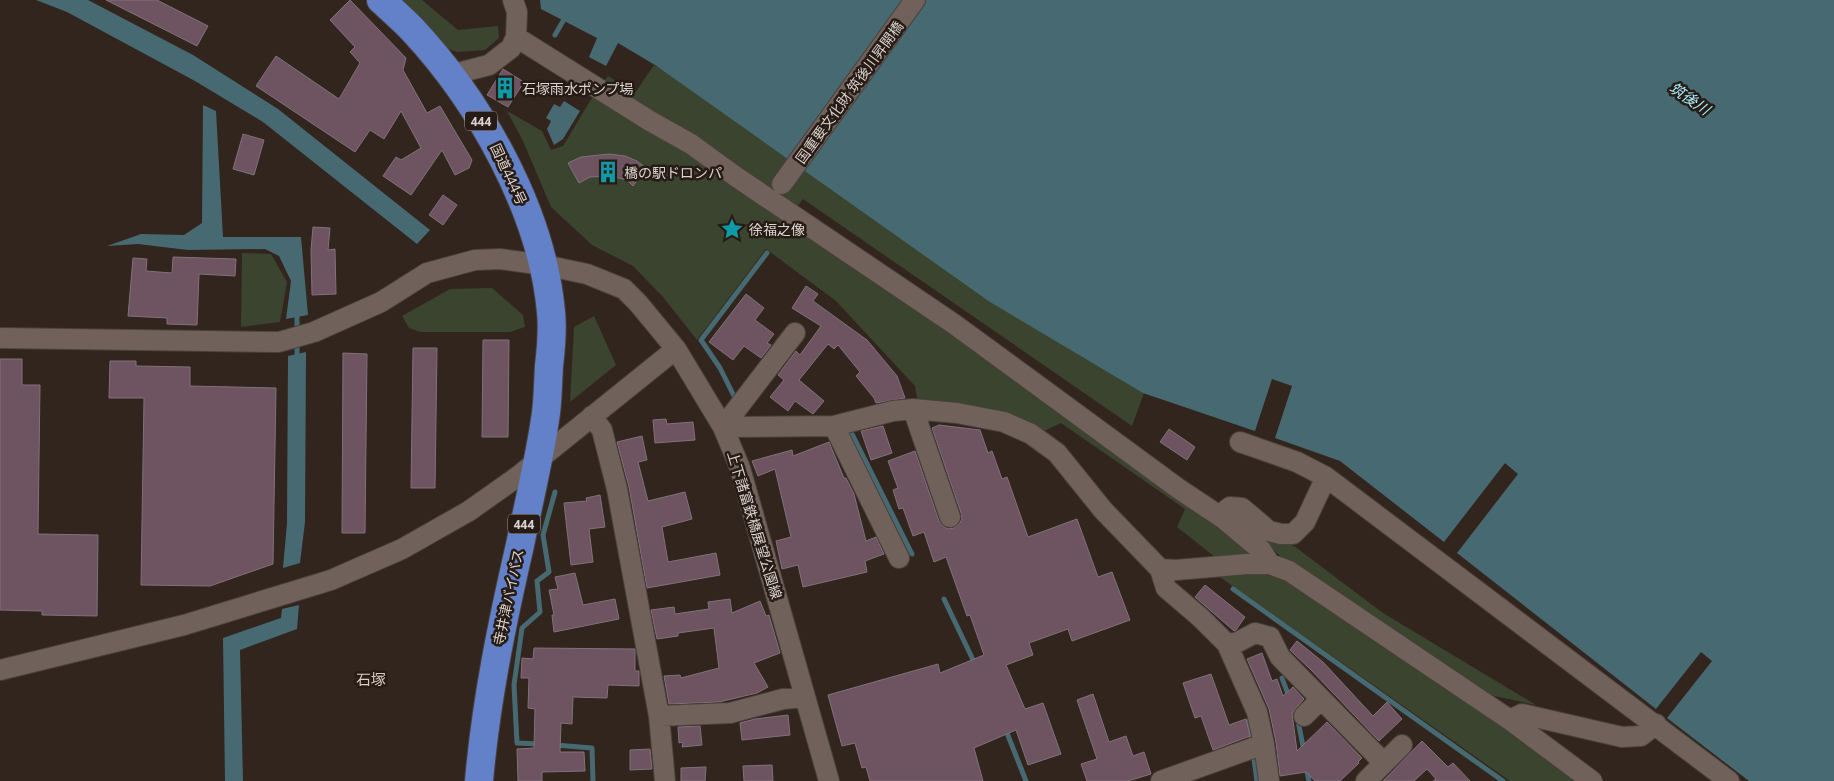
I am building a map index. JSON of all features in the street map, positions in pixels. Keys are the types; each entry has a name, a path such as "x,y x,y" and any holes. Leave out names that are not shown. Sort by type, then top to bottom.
{"highway":[{"name":"国道444号","path":"382,0 412,29 450,75 491,135 514,183 544,265"},
{"name":"寺井津バイパス","path":"479,781 484,728 498,639 539,460 546,411 551,346 551,313 544,265"}],"street":[{"path":"450,75 489,65 511,48 516,36 514,0"},
{"name":"国重要文化財 筑後川昇開橋","path":"782,184 916,0"},
{"path":"516,36 650,121 691,144 735,176 954,324 1179,489 1224,519 1261,550 1270,564"},
{"name":"上下諸富鉄橋展望公園線","path":"0,338 279,342 314,332 382,302 427,273 475,260 500,260 544,265 587,274 624,289 638,303 676,350 723,427 743,477 829,781"},
{"path":"723,427 795,333"},
{"path":"0,670 184,625 331,580 402,549 461,516 539,460 676,350"},
{"path":"723,427 834,426 893,411 913,409 957,413 1004,422 1031,434 1057,453 1104,510 1160,569 1166,588 1227,644 1257,712 1257,747 1268,781"},
{"path":"913,409 950,517"},
{"path":"592,416 602,430 617,489 659,716 665,781"},
{"path":"834,426 900,558"},
{"path":"1240,442 1297,462 1326,477 1656,724 1729,781"},
{"path":"1224,519 1226,510 1230,507 1242,508 1270,531 1281,534 1294,534 1306,522 1326,477"},
{"path":"1160,569 1176,570 1270,564 1289,571 1510,720 1592,781"},
{"path":"1227,644 1238,642 1255,633 1270,637 1280,657 1384,763"},
{"path":"659,716 730,713 783,699 805,697"},
{"path":"1304,716 1321,699"},
{"path":"1510,720 1522,714 1622,737 1641,736 1656,724"},
{"path":"1366,781 1402,745"},
{"path":"1161,781 1257,747"}],"green space":[{"path":"392,0 422,0 458,30 498,26 499,38 485,50 457,52 433,43"},
{"path":"654,65 1033,284 1255,431 1144,393 1132,426 803,199 788,218 1255,550 1253,559 1492,720 1575,781 1510,781 1217,575 1220,561 1177,527 1185,509 1061,423 1042,432 918,404 915,386 836,301 766,249 697,340 663,297 633,266 592,245 551,207 523,141 507,111 542,131 551,150 563,146 590,101 608,76 635,93"},
{"path":"242,253 271,254 287,282 280,322 241,327"},
{"path":"492,288 523,315 525,327 510,332 421,332 409,328 402,316 450,289"},
{"path":"594,316 616,365 570,402 574,327"},
{"path":"1259,535 1294,546 1383,613 1536,705 1485,694 1290,566"}],"water":[{"path":"36,0 88,0 193,55 278,109 430,230 417,244 263,122 195,81 67,12"},
{"name":"筑後川","path":"540,0 1834,0 1834,781 1749,781 1667,718 1712,661 1701,652 1656,709 1457,553 1518,474 1505,463 1444,542 1340,461 1275,438 1292,386 1272,379 1255,431 1143,393 990,302 655,65 618,43 606,66 589,57 597,38 541,9"},
{"path":"564,101 580,111 563,139 554,145 547,129 551,121 546,118 554,104 560,107"},
{"path":"203,105 216,111 223,237 301,237 308,315 286,319 291,281 279,256 265,249 188,250 138,244 107,246 141,234 184,235 202,223"},
{"path":"306,352 305,522 300,563 283,568 287,523 288,356"},
{"path":"299,605 297,629 240,650 243,781 225,781 223,638 281,618 282,609"}],"building":[{"path":"106,0 157,0 208,26 197,46"},
{"path":"350,0 406,58 403,70 427,113 440,106 472,160 469,168 455,175 442,150 411,195 383,176 396,157 401,160 421,148 401,111 384,139 370,130 355,152 256,86 276,56 339,99 360,63 350,52 355,47 330,20"},
{"name":"石塚雨水ポンプ場","path":"503,69 524,82 508,107 487,95"},
{"path":"243,134 264,140 254,175 233,169"},
{"name":"橋の駅ドロンパ","path":"609,154 625,156 637,161 646,168 633,186 627,180 610,176 590,177 579,183 568,163 581,157"},
{"path":"443,195 457,205 443,225 429,215"},
{"path":"313,227 330,228 328,250 335,249 336,294 312,295 311,250"},
{"path":"173,257 236,259 235,276 199,274 197,325 167,324 167,318 128,316 133,258 147,259 146,271 172,273"},
{"path":"806,286 818,294 813,301 867,340 897,376 905,398 876,403 856,376 860,372 838,345 834,349 828,344 799,380 824,401 813,414 795,401 788,411 770,397 784,380 778,375 796,351 800,355 821,326 792,308"},
{"path":"746,294 764,308 755,320 774,334 767,343 771,345 761,358 744,346 733,360 709,342"},
{"path":"483,340 509,340 508,437 482,437"},
{"path":"413,348 437,348 435,488 411,488"},
{"path":"343,353 367,354 365,533 342,533"},
{"path":"0,359 22,359 22,385 40,385 38,534 98,535 97,616 42,615 42,611 0,610"},
{"path":"110,361 136,361 136,366 190,367 190,386 276,388 273,564 210,586 141,585 144,398 109,398"},
{"path":"666,419 667,424 693,422 695,440 655,443 653,420"},
{"path":"939,425 980,430 988,453 992,451 1002,479 1007,477 1028,537 1077,519 1098,577 1112,572 1130,620 1072,641 1068,629 1029,643 1033,655 1006,665 1025,709 1043,703 1061,754 1028,765 1016,730 974,748 983,781 870,781 866,767 862,768 855,743 842,746 828,695 938,664 940,673 984,655 970,615 967,616 946,557 934,562 924,532 913,536 903,508 899,509 893,490 898,488 888,461 915,451 939,521 948,529 954,528 959,524 962,519 961,513 932,428"},
{"path":"883,426 892,453 871,460 861,431"},
{"path":"1169,429 1195,447 1187,460 1160,442"},
{"path":"642,436 647,460 638,462 648,501 685,492 692,519 662,527 668,562 716,553 720,575 647,588 629,487 617,442"},
{"path":"829,442 844,478 846,478 854,494 866,541 876,537 884,554 865,561 867,572 803,587 798,565 782,569 776,541 791,537 775,469 758,476 752,461 792,450 793,456"},
{"path":"600,495 605,527 589,529 593,562 571,565 564,503 587,501 586,498"},
{"path":"575,573 583,605 615,599 619,619 554,632 552,615 554,615 549,590 558,589 555,577"},
{"path":"1205,585 1245,617 1236,630 1234,631 1195,597"},
{"path":"730,599 732,613 760,601 766,616 769,615 780,653 754,663 768,687 757,693 719,702 669,704 664,676 680,675 681,678 719,668 714,628 678,633 678,636 657,639 651,610 674,607 675,614 709,609 708,602"},
{"path":"1297,641 1323,662 1373,716 1387,702 1402,719 1379,741 1290,650"},
{"path":"534,648 635,649 635,671 639,671 639,686 608,685 607,698 573,697 572,724 561,723 560,752 584,752 585,771 542,772 542,781 518,781 517,749 534,748 535,709 528,708 529,678 521,678 522,658 533,659"},
{"path":"1262,653 1272,681 1277,679 1283,696 1293,687 1304,699 1292,713 1297,751 1327,722 1362,758 1340,781 1315,781 1306,772 1280,776 1276,742 1269,709 1247,659"},
{"path":"1211,674 1229,725 1246,719 1250,736 1213,750 1201,716 1195,718 1183,683"},
{"path":"1093,694 1109,742 1126,736 1133,756 1144,752 1151,774 1128,781 1087,781 1081,764 1097,759 1077,700"},
{"path":"788,715 790,735 742,740 740,723"},
{"path":"700,726 702,745 682,747 683,742 679,743 678,727"},
{"path":"1422,741 1448,767 1453,763 1470,781 1433,781 1436,779 1427,769 1414,781 1383,781"},
{"path":"650,749 652,769 630,770 630,750"},
{"path":"772,765 773,781 744,781 743,766"},
{"path":"706,767 705,781 681,781 681,768"}],"waterway":[{"path":"555,35 566,16"},
{"path":"734,396 720,368 701,340 767,253"},
{"path":"297,311 297,333"},
{"path":"297,341 297,360"},
{"path":"851,432 912,554"},
{"path":"539,744 517,743 514,685 522,628 540,612 537,581 549,572 543,535 555,492"},
{"path":"1233,589 1503,781"},
{"path":"944,599 975,664"},
{"path":"1282,678 1298,721 1304,751"},
{"path":"1249,720 1252,743"},
{"path":"1005,728 1026,781"},
{"path":"555,745 592,748 593,781"},
{"path":"1253,752 1257,781"},
{"path":"1306,767 1309,781"}],"place":[{"name":"石塚雨水ポンプ場","path":"505,88"},
{"name":"橋の駅ドロンパ","path":"608,172"},
{"name":"徐福之像","path":"732,229"}],"district":[{"name":"石塚","path":"371,679"}]}
